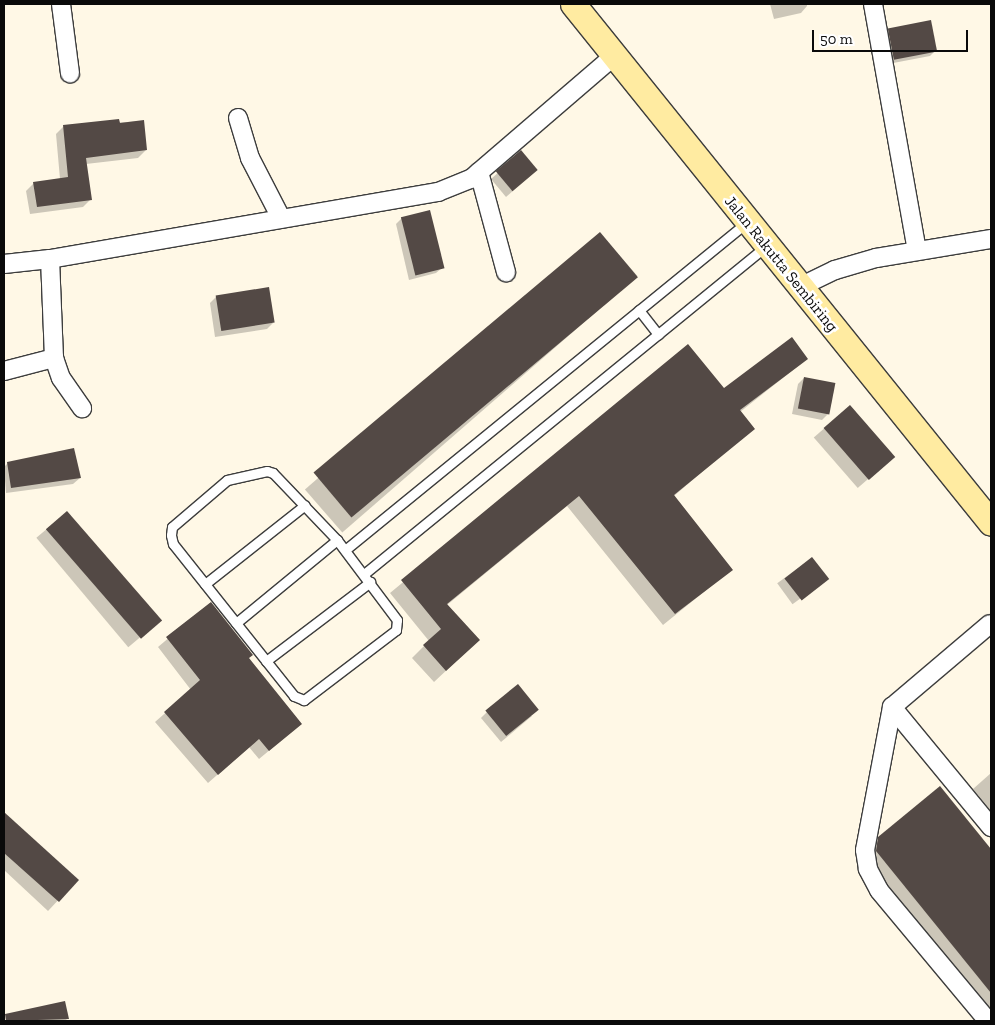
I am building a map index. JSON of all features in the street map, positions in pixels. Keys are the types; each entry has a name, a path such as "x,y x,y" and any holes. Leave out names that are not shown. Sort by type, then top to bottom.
{"main road":[{"name":"Jalan Rakutta Sembiring","path":"573,4 746,222 991,523"}],"street":[{"path":"61,4 70,73"},
{"path":"873,4 917,250"},
{"path":"4,264 50,259 438,192 478,172 614,56"},
{"path":"238,118 250,158 281,218"},
{"path":"478,172 506,272"},
{"path":"800,287 835,270 917,250 991,239"},
{"path":"50,259 54,358 62,378 82,408"},
{"path":"4,371 54,358"},
{"path":"988,1021 879,890 868,869 865,850 892,707 990,624"},
{"path":"892,707 991,827"}],"lane":[{"path":"345,550 746,222"},
{"path":"364,574 766,246"},
{"path":"639,310 658,334"},
{"path":"267,471 273,473 337,540 397,620 396,630 310,698 304,700 294,696 173,544 172,527 227,480 267,471"},
{"path":"205,584 305,505"},
{"path":"236,623 337,540"},
{"path":"266,661 370,582"}],"building":[{"path":"931,20 937,51 894,60 888,28"},
{"path":"119,119 120,123 144,120 147,150 86,158 92,200 37,207 33,182 68,177 63,125"},
{"path":"521,150 538,170 512,191 496,171"},
{"path":"430,210 445,268 415,275 401,217"},
{"path":"600,232 638,277 351,518 313,472"},
{"path":"269,287 275,323 221,331 216,295"},
{"path":"792,337 808,359 740,410 755,429 674,495 733,570 675,614 579,496 447,604 480,640 446,671 423,645 441,629 401,580 688,344 724,388"},
{"path":"804,377 835,383 829,415 798,408"},
{"path":"850,405 895,457 869,480 824,428"},
{"path":"74,448 81,478 11,488 7,462"},
{"path":"67,511 162,620 141,639 46,529"},
{"path":"812,557 829,579 802,601 784,579"},
{"path":"211,602 253,655 249,658 302,724 269,751 259,739 218,775 164,712 200,680 166,637"},
{"path":"518,684 539,710 506,736 485,710"},
{"path":"940,786 991,849 991,993 876,851 878,837"},
{"path":"4,812 79,880 59,902 4,853"},
{"path":"65,1001 69,1019 6,1021 5,1014"}]}
